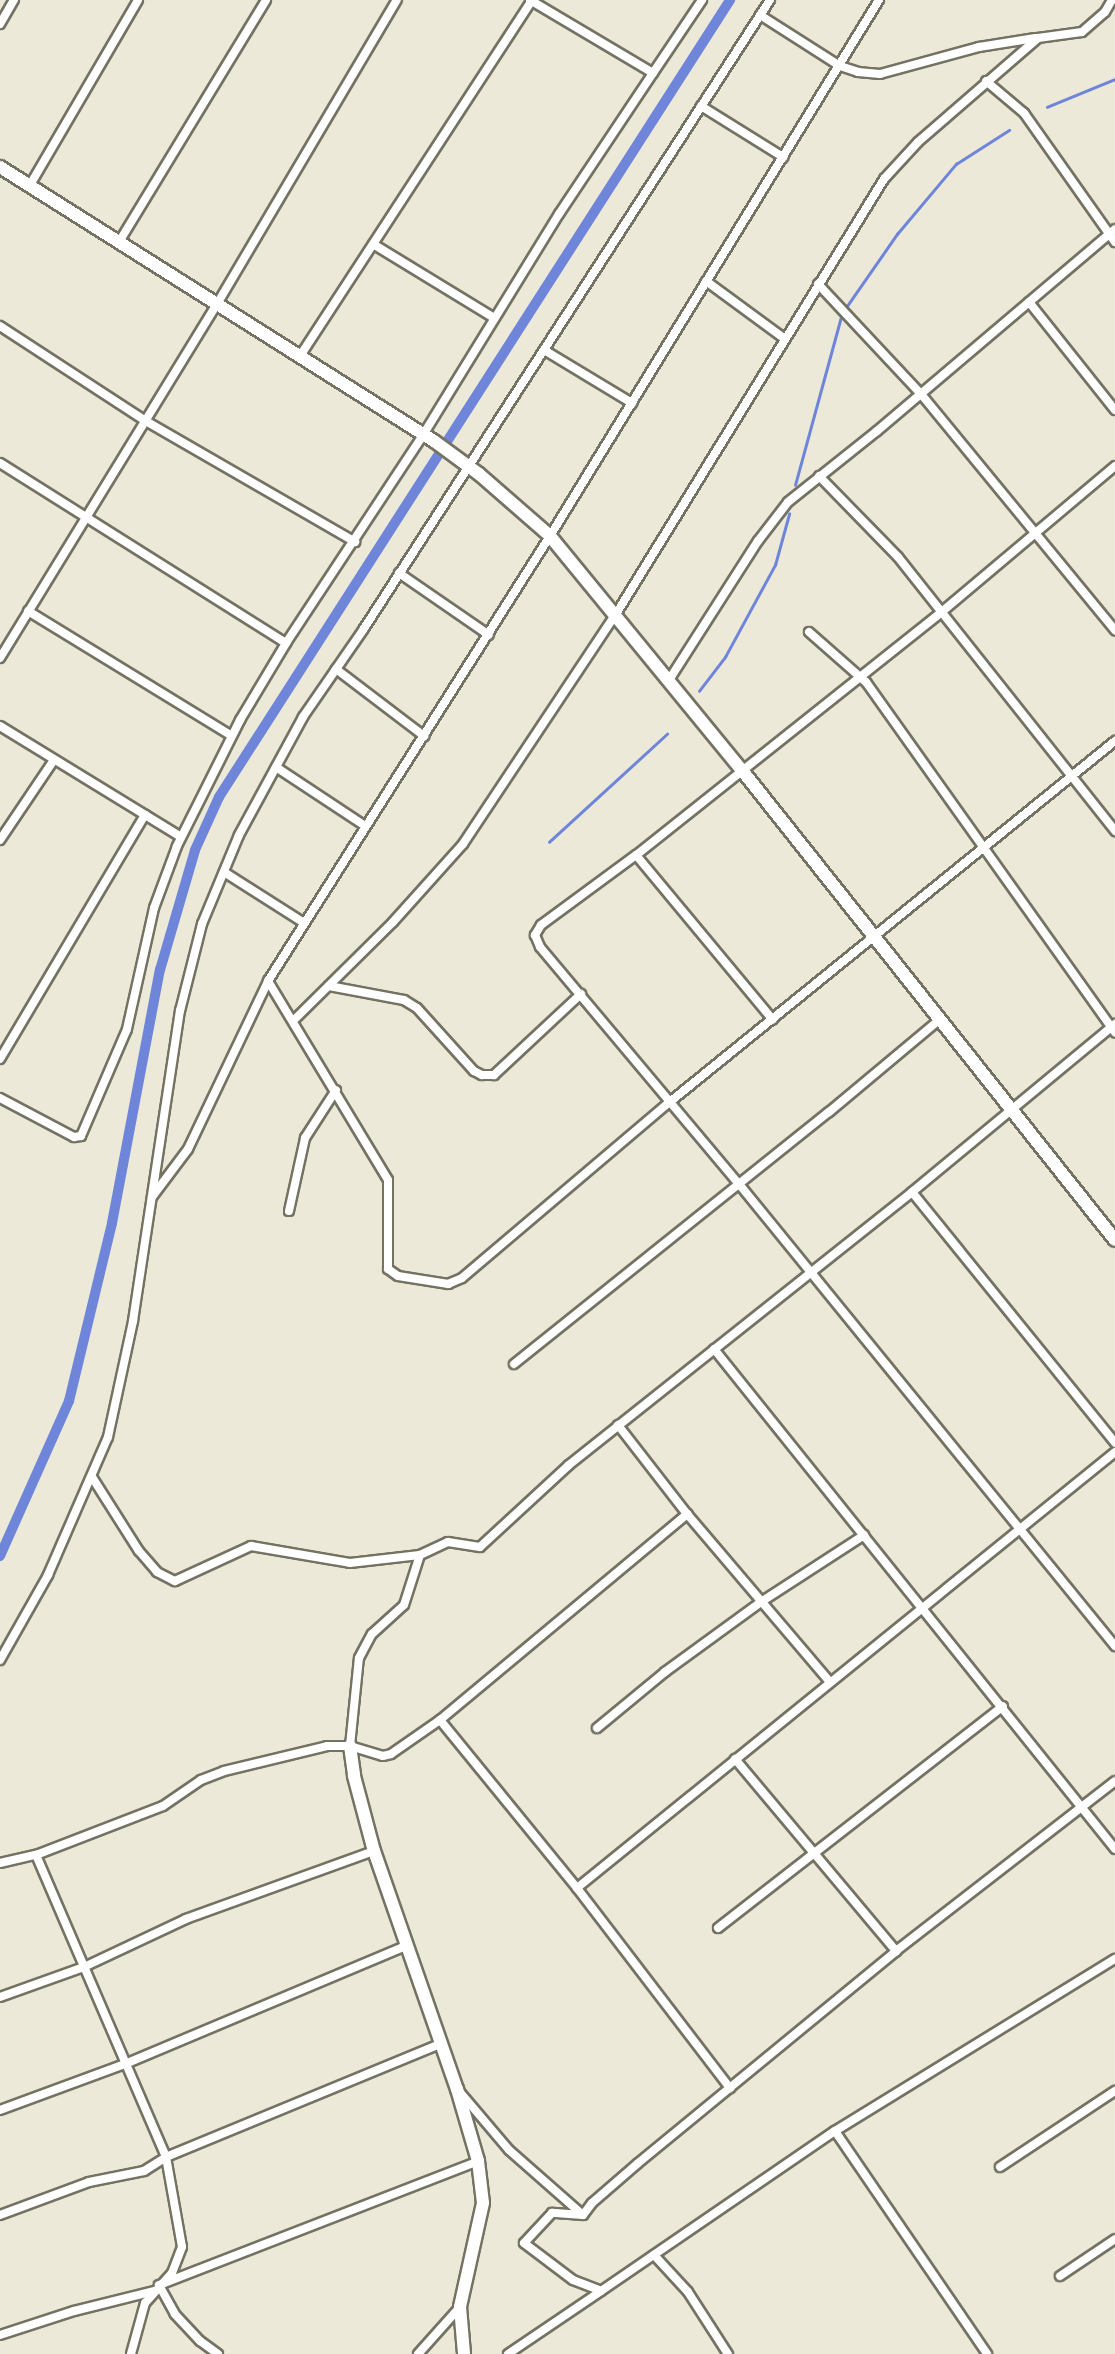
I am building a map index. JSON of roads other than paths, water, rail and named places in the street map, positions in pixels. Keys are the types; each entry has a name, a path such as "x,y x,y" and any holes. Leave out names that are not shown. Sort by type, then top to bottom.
{"street":[{"path":"0,23 14,0"},
{"path":"30,186 138,0"},
{"path":"119,242 266,0"},
{"path":"0,658 217,304 397,0"},
{"path":"300,356 531,0 653,74"},
{"path":"0,1098 74,1137 81,1136 127,1029 154,908 181,837 232,736 286,643 429,438 494,317 702,0"},
{"path":"0,1660 48,1575 108,1437 133,1321 180,1012 202,924 239,835 303,716 399,573 462,461 544,350 770,0"},
{"path":"150,1199 188,1149 268,981 489,635 880,0"},
{"path":"760,15 839,66 858,72 880,74 979,47 1082,32 1105,12 1112,0"},
{"path":"294,1020 393,922 463,844 616,614 884,179 918,142 1038,38"},
{"path":"986,81 1024,113 1112,231 1115,242"},
{"path":"701,107 783,157"},
{"path":"0,166 429,438 462,461 550,536 741,769 1115,1240"},
{"path":"669,680 758,541 788,502 921,394 1112,231"},
{"path":"373,244 494,317"},
{"path":"706,281 785,339"},
{"path":"818,284 921,394 1115,630"},
{"path":"1029,302 1115,410"},
{"path":"0,326 144,420 355,542"},
{"path":"544,350 632,403"},
{"path":"0,463 286,643"},
{"path":"1115,466 943,611 636,855 541,925 535,935 540,947 671,1101 1115,1646"},
{"path":"819,476 898,557 1115,831"},
{"path":"399,573 489,635"},
{"path":"28,611 232,736"},
{"path":"92,1477 139,1551 157,1572 175,1581 251,1546 350,1563 420,1555 448,1542 480,1546 569,1465 1114,1029 860,675 809,632"},
{"path":"336,669 424,736"},
{"path":"0,726 181,837"},
{"path":"268,981 294,1020 388,1180 387,1269 398,1276 448,1284 462,1278 671,1101 1115,741"},
{"path":"0,840 54,760"},
{"path":"276,767 365,826"},
{"path":"0,1059 145,815"},
{"path":"636,855 773,1020"},
{"path":"224,872 304,923"},
{"path":"328,986 404,1000 417,1008 474,1071 482,1075 495,1075 581,994"},
{"path":"514,1364 939,1020"},
{"path":"289,1210 305,1138 336,1090"},
{"path":"912,1192 1115,1443"},
{"path":"714,1349 923,1606 1115,1849"},
{"path":"618,1426 687,1514 830,1682"},
{"path":"577,1888 1115,1452"},
{"path":"0,1863 36,1855 163,1806 212,1775 314,1748 350,1746 383,1756 391,1754 440,1720 687,1514"},
{"path":"597,1728 665,1672 761,1602 864,1535"},
{"path":"420,1555 404,1605 372,1634 359,1658 350,1746 354,1776 374,1851 442,2043 478,2161 483,2203 460,2308 464,2354"},
{"path":"718,1928 1003,1706"},
{"path":"440,1720 577,1888 730,2088"},
{"path":"735,1759 896,1951"},
{"path":"583,2215 592,2203 896,1951 1115,1781"},
{"path":"0,1997 84,1967 186,1919 374,1851"},
{"path":"36,1855 166,2157 181,2247 172,2273 156,2288 139,2315 131,2354"},
{"path":"0,2110 125,2063 408,1945"},
{"path":"508,2354 835,2131 1115,1959"},
{"path":"0,2214 89,2182 144,2171 166,2157 442,2043"},
{"path":"457,2089 509,2150 583,2215"},
{"path":"1000,2166 1115,2091"},
{"path":"835,2131 987,2354"},
{"path":"0,2335 156,2288 478,2161"},
{"path":"583,2215 552,2213 524,2244 572,2280 601,2291"},
{"path":"1060,2276 1115,2239"},
{"path":"654,2255 688,2292 728,2354"},
{"path":"156,2288 200,2342 218,2354"},
{"path":"418,2354 460,2308"}],"waterway":[{"path":"0,1556 69,1401 112,1223 160,970 195,850 219,797 730,0"},
{"path":"1047,107 1115,79"},
{"path":"847,306 897,234 956,164 1009,130"},
{"path":"795,485 841,317"},
{"path":"699,691 725,657 775,565 789,514"},
{"path":"549,842 667,734"}]}
